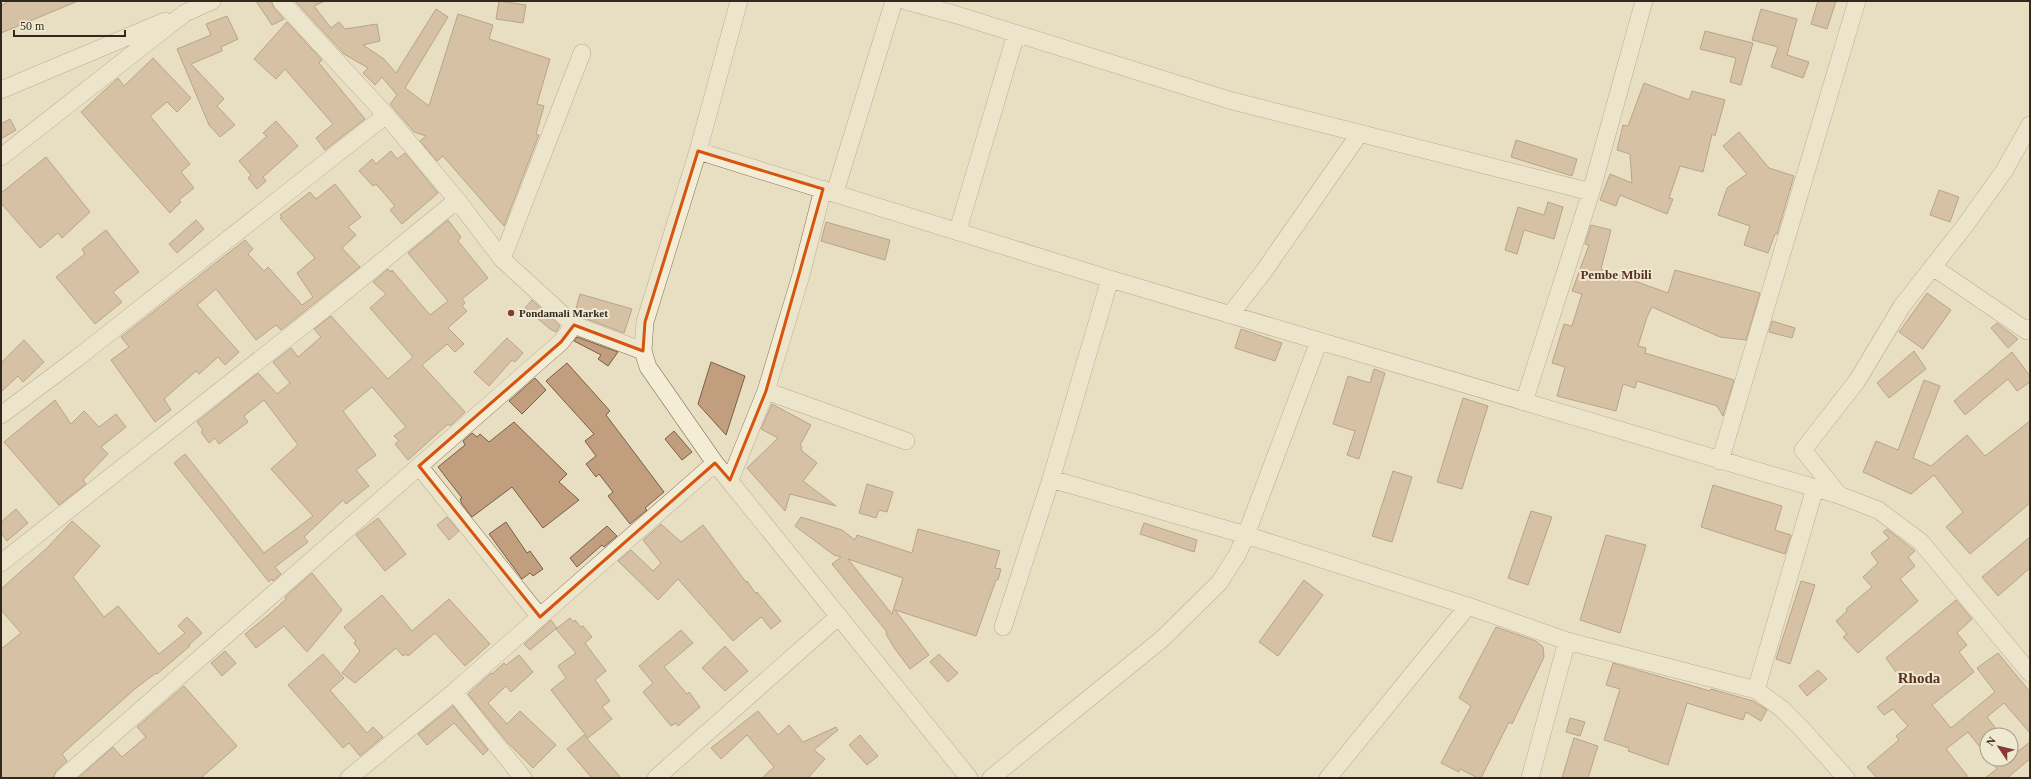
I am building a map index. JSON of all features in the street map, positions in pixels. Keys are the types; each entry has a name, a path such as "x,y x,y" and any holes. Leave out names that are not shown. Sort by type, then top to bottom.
{"street":[{"path":"1,90 212,1"},
{"path":"281,1 386,115 457,200 502,259 574,325 643,351"},
{"path":"739,1 698,151 645,322 643,351 648,367 715,463 969,778"},
{"path":"730,480 766,391 801,275 894,1"},
{"path":"906,1 957,14 1016,34 1229,100 1591,192"},
{"path":"1524,402 1591,192 1644,1"},
{"path":"1720,461 1857,1"},
{"path":"1,157 185,13"},
{"path":"958,230 1016,34"},
{"path":"502,259 582,54"},
{"path":"1,415 76,359 386,115"},
{"path":"1839,495 1803,450 1856,381 1902,306 2004,172 2030,125"},
{"path":"1230,315 1264,271 1360,133"},
{"path":"698,151 958,230 1110,279 1720,461 1839,495 1878,510 1921,542 2030,673"},
{"path":"1,564 313,318 457,200"},
{"path":"1933,266 2029,331"},
{"path":"1003,628 1051,479 1110,279"},
{"path":"63,778 561,342 574,325"},
{"path":"991,778 1162,639 1219,583 1237,554 1246,535 1319,342"},
{"path":"766,391 906,441"},
{"path":"349,778 454,692 715,463"},
{"path":"419,466 540,617"},
{"path":"1051,479 1246,535 1468,606 1567,642 1756,690 1782,709 1846,778"},
{"path":"1756,690 1815,488"},
{"path":"1328,778 1468,606"},
{"path":"656,778 839,616"},
{"path":"1530,778 1567,642"},
{"path":"454,692 523,778"}],"highlighted area":[{"path":"698,151 823,189 766,391 730,480 715,463 540,617 419,466 561,342 574,325 643,351 645,322"}],"building":[{"path":"8,1 78,1 1,33 1,6"},
{"path":"256,1 271,1 274,8 284,19 272,25"},
{"path":"295,1 325,1 314,6 331,28 339,22 345,29 377,24 380,41 363,45 384,59 396,73 436,9 448,17 405,88 429,106 458,14 493,25 489,39 550,59 537,104 544,106 536,134 539,135 504,226 443,156 437,161 420,141 426,136 414,132 390,104 397,95 382,77 375,85 363,73 368,68 344,54"},
{"path":"499,1 526,5 523,23 496,19"},
{"path":"1818,1 1836,1 1827,29 1811,24"},
{"path":"1761,9 1797,19 1787,55 1809,62 1803,78 1771,67 1778,47 1752,40"},
{"path":"227,16 238,39 221,47 222,51 191,64 224,99 217,106 235,125 220,137 209,125 177,49 211,35 206,24"},
{"path":"287,22 322,60 319,63 365,119 325,150 316,138 333,124 285,69 276,79 254,59"},
{"path":"1705,31 1753,43 1741,85 1730,82 1736,58 1700,49"},
{"path":"153,58 191,98 177,112 167,102 150,116 190,164 181,172 194,188 179,200 181,202 170,213 81,112 118,78 124,86"},
{"path":"1644,83 1689,100 1692,91 1725,100 1715,136 1712,134 1703,172 1680,166 1669,198 1673,199 1667,214 1620,195 1616,206 1600,200 1610,174 1632,183 1630,154 1617,150 1623,125 1628,126"},
{"path":"10,119 16,130 1,139 1,124"},
{"path":"276,121 298,146 263,177 266,181 257,189 248,178 251,175 239,161 267,136 263,133"},
{"path":"1739,132 1769,168 1794,176 1777,234 1775,234 1768,253 1744,245 1750,226 1718,215 1727,188 1747,174 1723,146"},
{"path":"1516,140 1577,159 1572,176 1511,157"},
{"path":"391,151 397,159 405,153 438,193 402,224 390,210 395,206 376,184 373,186 359,171 372,159 376,164"},
{"path":"46,157 90,212 62,238 58,233 40,248 1,203 1,193"},
{"path":"335,184 361,217 348,227 356,235 342,248 360,267 281,330 276,325 256,340 216,289 197,305 239,352 225,365 218,357 199,374 196,371 164,399 171,410 155,422 111,360 129,347 121,337 245,240 253,249 248,254 264,271 268,267 302,305 313,297 297,273 315,258 280,218 282,217 280,215 310,192 316,199"},
{"path":"1939,190 1959,197 1950,222 1930,215"},
{"path":"1548,202 1563,207 1554,239 1524,230 1517,254 1505,250 1518,207 1544,215"},
{"path":"196,220 204,229 177,253 169,244"},
{"path":"448,220 461,237 458,241 488,278 462,299 465,303 462,306 467,311 448,328 464,344 455,352 447,344 422,365 465,412 450,426 448,424 408,460 395,444 399,441 394,436 406,427 372,387 343,411 376,455 356,470 369,486 346,504 343,500 304,537 308,542 275,567 281,574 273,581 272,579 269,582 174,463 185,454 264,553 313,516 271,469 298,445 264,400 244,416 248,422 219,444 215,438 209,443 201,432 203,430 197,422 258,373 277,394 290,383 273,362 291,348 298,357 321,337 314,329 331,316 388,379 413,357 370,308 386,294 373,282 388,269 391,272 392,270 430,315 448,301 408,253"},
{"path":"826,222 890,240 885,260 821,241"},
{"path":"1591,225 1611,230 1601,269 1668,293 1675,270 1760,293 1746,340 1720,337 1652,307 1647,317 1638,346 1646,348 1645,353 1734,380 1723,416 1717,406 1637,381 1635,388 1623,384 1616,411 1557,396 1565,367 1552,363 1564,324 1572,326 1582,294 1572,291 1589,245 1585,244"},
{"path":"106,230 139,272 113,292 122,302 95,324 56,277 85,254 82,249"},
{"path":"1927,293 1951,310 1923,349 1899,332"},
{"path":"580,294 632,309 624,333 579,316 575,312"},
{"path":"532,300 560,326 556,332 550,329 525,308"},
{"path":"1772,321 1795,328 1792,338 1769,332"},
{"path":"1997,323 2018,339 2008,348 1991,328"},
{"path":"1241,329 1282,343 1275,361 1235,348"},
{"path":"577,337 618,352 608,366 598,359 601,355 574,341"},
{"path":"507,338 523,353 515,362 512,360 489,386 474,372"},
{"path":"24,340 44,362 23,382 18,376 1,392 1,363"},
{"path":"1914,351 1926,369 1889,398 1877,383"},
{"path":"2012,352 2030,376 2030,382 2017,391 2008,379 1965,415 1954,401"},
{"path":"711,362 745,376 726,435 698,404"},
{"path":"567,363 610,411 606,415 664,492 645,508 647,510 630,524 608,496 613,492 599,474 596,477 586,464 596,456 585,441 594,434 546,381"},
{"path":"1374,369 1385,373 1359,459 1347,455 1355,431 1333,424 1348,376 1370,383"},
{"path":"535,378 546,390 522,414 509,401"},
{"path":"1924,380 1940,386 1913,458 1931,466 1967,435 1985,456 2030,421 2030,503 1970,554 1946,527 1963,512 1934,475 1911,494 1863,472 1876,441 1898,450"},
{"path":"1463,398 1488,406 1462,489 1437,482"},
{"path":"55,400 71,424 84,411 99,427 116,414 126,427 101,447 108,454 83,480 86,484 59,505 4,442"},
{"path":"772,404 811,425 800,445 802,447 801,450 817,463 803,481 836,506 790,494 785,511 747,468 778,438 761,429"},
{"path":"514,422 567,474 559,482 579,500 543,528 512,487 472,517 462,504 460,499 462,498 438,467 465,445 463,441 472,433 477,437 480,434 489,442"},
{"path":"674,431 692,452 682,460 665,439"},
{"path":"1393,471 1412,477 1392,542 1372,536"},
{"path":"867,484 893,492 887,512 879,510 876,518 859,513"},
{"path":"1713,485 1782,506 1775,530 1791,535 1785,554 1701,527"},
{"path":"16,509 28,523 7,541 1,533 1,522"},
{"path":"1531,511 1552,517 1528,585 1508,578"},
{"path":"447,517 459,531 449,540 437,525"},
{"path":"801,517 842,530 855,540 857,535 912,553 918,529 1000,551 995,568 1001,569 998,580 996,580 976,636 895,610 929,655 910,669 895,649 886,634 887,632 832,564 841,557 834,555 795,526","holes":["848,559 903,578 892,614"]},
{"path":"378,518 406,554 385,571 356,535"},
{"path":"72,521 100,546 73,577 104,617 118,606 159,654 185,633 178,626 187,617 202,633 189,645 190,646 157,674 156,673 136,688 62,754 67,761 56,771 53,778 1,778 1,649 21,633 1,610 1,589 47,548"},
{"path":"506,522 527,553 530,551 543,569 533,576 530,573 522,579 489,534"},
{"path":"1144,523 1197,540 1194,552 1140,534"},
{"path":"661,524 681,542 703,525 746,582 747,581 756,594 757,592 781,621 771,629 761,617 733,641 678,579 658,600 618,561 631,550 653,571 661,563 643,540"},
{"path":"607,526 617,536 604,547 602,545 577,567 570,558"},
{"path":"1887,529 1915,551 1908,557 1915,566 1900,579 1918,601 1858,653 1843,637 1847,634 1836,621 1847,611 1846,609 1872,587 1863,577 1878,563 1871,553 1889,538 1883,532"},
{"path":"1606,535 1646,545 1620,633 1580,620"},
{"path":"2030,537 2030,568 1998,596 1982,577"},
{"path":"312,573 342,610 307,652 284,626 256,648 245,634 272,612 286,599 285,597"},
{"path":"1304,580 1323,595 1278,656 1259,642"},
{"path":"1801,581 1815,585 1790,664 1776,659"},
{"path":"382,595 412,631 449,599 490,644 465,666 435,633 408,656 406,654 403,656 396,648 355,683 342,673 360,651 354,643 356,641 344,627"},
{"path":"1956,600 1972,619 1957,633 1967,645 1959,652 1974,672 1932,705 1951,728 1995,692 1977,668 1998,653 2030,692 2030,733 2004,703 1987,717 1995,727 1979,727 1979,746 1968,732 1946,749 1969,778 1877,778 1867,767 1899,740 1896,736 1908,726 1893,709 1884,715 1877,707 1905,685 1886,658"},
{"path":"570,618 573,622 575,620 581,627 583,626 592,637 585,643 606,671 595,680 610,701 602,707 612,719 588,738 551,690 566,678 558,666 576,653 556,629"},
{"path":"551,620 557,628 530,650 524,644"},
{"path":"1496,627 1536,641 1543,647 1544,657 1512,724 1509,722 1481,778 1478,778 1460,769 1459,772 1441,763 1471,706 1459,698"},
{"path":"681,630 693,643 664,667 687,694 689,692 700,707 678,726 676,723 671,726 643,692 653,683 639,666"},
{"path":"725,646 748,671 725,691 702,668"},
{"path":"225,651 236,663 222,676 211,663"},
{"path":"323,654 344,678 330,690 367,733 373,727 383,737 360,756 349,743 343,748 288,685"},
{"path":"939,654 958,673 948,682 930,662"},
{"path":"519,655 533,672 511,692 506,686 488,703 507,724 520,711 556,745 533,768 508,743 468,694 504,663 506,665"},
{"path":"1613,663 1710,691 1711,689 1753,701 1767,710 1761,721 1746,712 1743,720 1687,703 1668,765 1628,751 1629,748 1604,740 1620,689 1606,685"},
{"path":"1818,670 1827,679 1807,696 1799,686"},
{"path":"184,686 237,746 201,778 78,778 113,747 122,757 146,737 137,727"},
{"path":"453,706 488,750 483,755 454,723 427,745 418,734"},
{"path":"758,711 778,735 789,725 803,742 836,727 838,730 814,750 825,759 808,778 762,778 774,767 747,735 721,759 711,748"},
{"path":"1570,718 1585,722 1580,736 1566,732"},
{"path":"584,735 621,778 592,778 567,749"},
{"path":"860,735 878,756 867,765 849,745"},
{"path":"1574,738 1598,746 1588,778 1562,778"},
{"path":"2030,742 2030,759 2007,778 1985,778 1997,769 1995,767 2019,767 2019,751"}],"place":[{"name":"Pondamali Market","path":"511,313"}],"district":[{"name":"Pembe Mbili","path":"1616,274"},
{"name":"Rhoda","path":"1919,678"}]}
